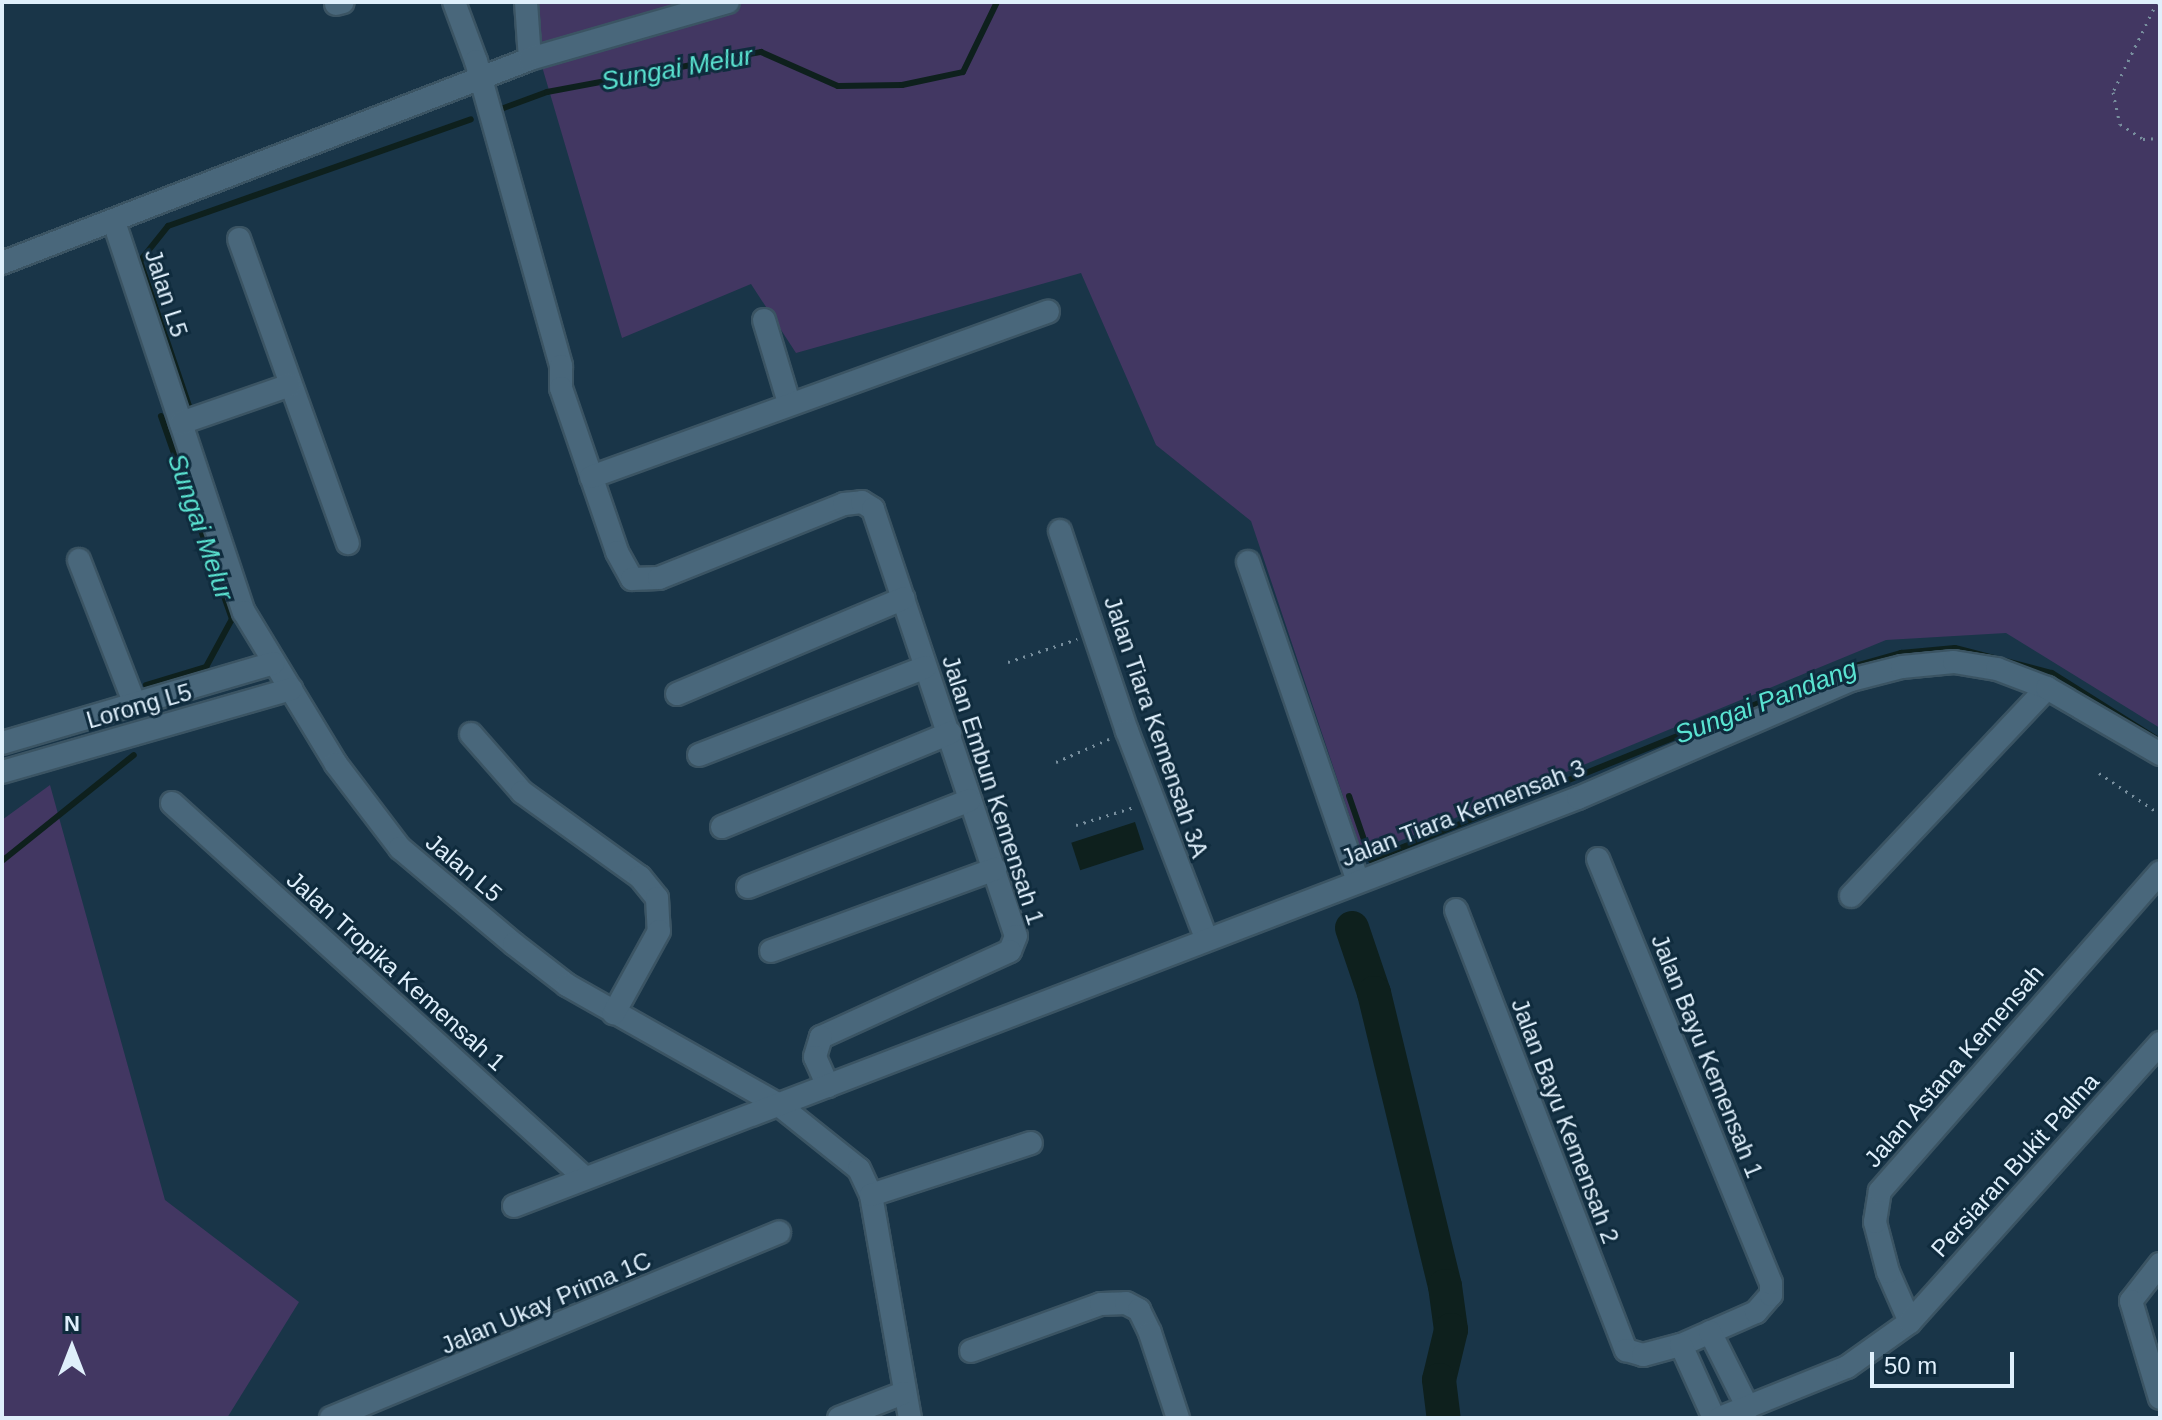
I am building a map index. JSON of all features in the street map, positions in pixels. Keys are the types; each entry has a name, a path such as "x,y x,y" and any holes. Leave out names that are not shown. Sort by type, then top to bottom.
{"street":[{"path":"454,2 472,83 561,366 561,388 591,477 1048,312"},
{"path":"526,2 530,59"},
{"path":"2,263 530,59 723,3"},
{"name":"Jalan L5","path":"114,222 244,612 336,764 400,848 557,977 614,1013 779,1105 859,1169 871,1195 903,1393 910,1418"},
{"path":"239,239 348,543"},
{"path":"764,320 789,403"},
{"path":"181,423 290,385"},
{"name":"Jalan Embun Kemensah 1","path":"591,477 623,567 632,579 643,581 854,502 873,509 1016,936 1010,951 821,1037 815,1057 828,1086"},
{"name":"Jalan Tiara Kemensah 3A","path":"1060,531 1127,731 1206,938"},
{"name":"Lorong L5","path":"79,560 134,702"},
{"path":"1248,562 1358,882"},
{"path":"677,694 904,598"},
{"name":"Jalan Tiara Kemensah 3","path":"514,1206 1206,938 1578,798 1851,680 1902,667 1954,662 1997,669 2047,688 2160,754"},
{"name":"Lorong L5","path":"2,743 273,663"},
{"path":"699,755 926,667"},
{"path":"1851,896 2047,688"},
{"name":"Lorong L5","path":"2,772 291,689"},
{"path":"722,827 950,733"},
{"path":"471,734 522,792 640,877 657,898 659,931 614,1013"},
{"path":"748,887 970,800"},
{"name":"Jalan Tropika Kemensah 1","path":"172,803 585,1178"},
{"name":"Jalan Bayu Kemensah 1","path":"1598,859 1768,1272 1771,1295 1765,1304 1710,1332"},
{"path":"771,951 995,869"},
{"name":"Jalan Astana Kemensah","path":"1910,1322 1881,1247 1875,1222 1880,1191 2160,872"},
{"name":"Jalan Bayu Kemensah 2","path":"1456,910 1626,1350 1643,1355 1681,1345"},
{"name":"Persiaran Bukit Palma","path":"1720,1418 1847,1367 1910,1322 2160,1043"},
{"path":"871,1195 1031,1143"},
{"name":"Jalan Ukay Prima 1C","path":"331,1418 779,1232"},
{"path":"2160,1264 2131,1301 2156,1374 2160,1398"},
{"path":"971,1351 1101,1304 1126,1303 1139,1310 1150,1333 1178,1418"},
{"path":"1714,1418 1681,1345 1710,1332 1748,1408"},
{"path":"839,1418 903,1393"}],"path":[{"path":"2157,2 2113,92 2120,124 2143,139 2160,138"},
{"path":"1008,662 1095,633"},
{"path":"1056,762 1127,731"},
{"path":"2099,773 2160,814"},
{"path":"1076,825 1153,801"}],"shaded area":[{"path":"523,2 2160,2 2160,728 2006,633 1886,640 1363,856 1251,521 1156,445 1081,273 796,353 751,284 622,338"},
{"path":"50,785 165,1200 299,1302 227,1418 2,1418 2,820"},
{"path":"1135,822 1144,850 1080,870 1071,843"}],"waterway":[{"name":"Sungai Melur","path":"501,109 547,92 761,52 838,86 902,85 963,72 997,2"},
{"name":"Sungai Melur","path":"189,406 140,261 168,226 471,119"},
{"name":"Sungai Melur","path":"146,685 206,667 232,619 161,416"},
{"name":"Sungai Pandang","path":"1349,796 1371,860 1838,671 1901,653 1955,648 2052,673 2160,741"},
{"name":"Sungai Melur","path":"2,861 134,755"},
{"name":"Sungai Pandang","path":"1352,928 1374,993 1445,1286 1451,1330 1439,1380 1444,1418"}]}
